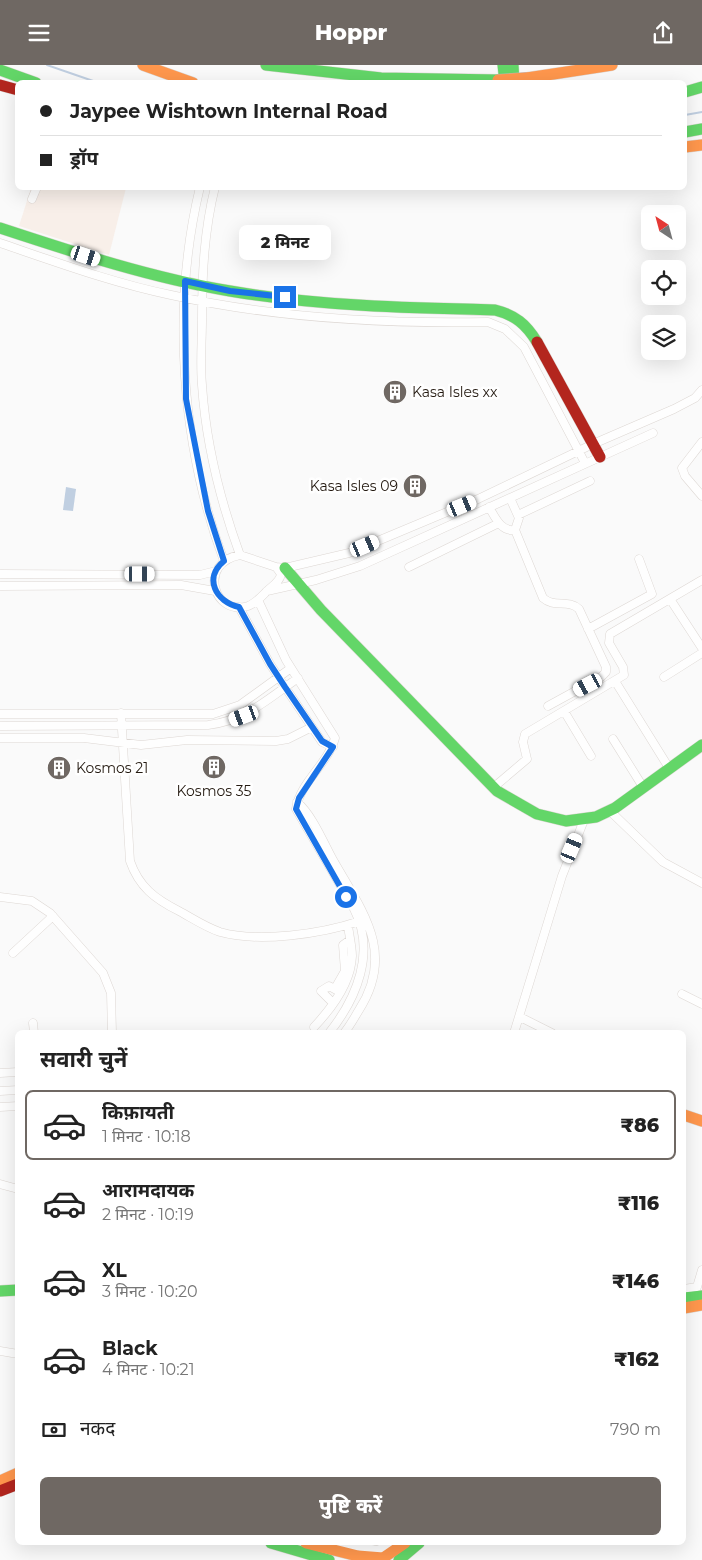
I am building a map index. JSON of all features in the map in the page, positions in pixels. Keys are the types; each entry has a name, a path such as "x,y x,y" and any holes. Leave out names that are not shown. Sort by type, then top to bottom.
{"main road":[{"path":"143,65 185,80"},
{"path":"266,65 402,80"},
{"path":"502,80 503,65"},
{"path":"513,65 514,80"},
{"path":"510,80 612,65"},
{"path":"0,70 28,80"},
{"path":"0,85 15,90"},
{"path":"687,91 702,87"},
{"path":"687,132 702,129"},
{"path":"687,147 702,145"},
{"path":"0,228 103,262 230,291 372,307 495,310 514,315 530,328 600,457"},
{"path":"281,567 494,787 516,805 538,816 559,821 584,821 610,811 702,745"},
{"path":"686,1116 702,1121"},
{"path":"0,1291 15,1290"},
{"path":"686,1298 702,1296"},
{"path":"686,1308 702,1305"},
{"path":"0,1481 15,1474"},
{"path":"0,1491 15,1485"},
{"path":"278,1545 329,1560"},
{"path":"314,1545 358,1556 383,1558 402,1545"},
{"path":"399,1560 417,1545"}],"street":[{"path":"32,199 36,190"},
{"path":"199,190 185,281 186,399 208,511 224,561"},
{"path":"214,190 203,252 202,383 206,423 223,505 240,555"},
{"path":"0,243 72,267 185,298 318,317 488,322 505,329 524,347 585,463"},
{"path":"318,317 322,301"},
{"path":"281,567 281,577 258,600 249,606 239,607 225,602 215,591 216,571 224,561 240,555 281,567 349,553 478,499 593,444 674,409 695,398 702,390"},
{"path":"267,591 360,567 653,433"},
{"path":"702,442 682,468 685,476 702,496"},
{"path":"518,515 590,481"},
{"path":"510,498 519,521 515,530 544,598 553,603 572,603 579,609 606,667 606,672 601,677 548,706"},
{"path":"489,507 499,523 506,529 515,530"},
{"path":"409,567 499,523"},
{"path":"588,629 652,594 639,559"},
{"path":"0,574 200,575 216,571"},
{"path":"494,787 527,759 523,742 525,734 615,681 625,671 609,643 610,634 702,580"},
{"path":"0,586 181,585 215,591"},
{"path":"670,599 700,639 702,648"},
{"path":"258,600 291,669 333,732 335,738 333,747 297,802 296,811 360,921 364,938 359,983 351,1001 331,1030"},
{"path":"239,607 285,687 325,745 333,747"},
{"path":"664,677 702,653"},
{"path":"0,714 213,713 240,705 291,669"},
{"path":"0,726 225,723 244,716 298,678"},
{"path":"615,681 669,769"},
{"path":"564,711 590,756"},
{"path":"121,713 130,861 135,876 148,892 159,901 205,925 220,932 240,935 301,934 360,921"},
{"path":"109,726 109,740"},
{"path":"0,739 67,738 109,740 141,745 187,740 282,741 312,727"},
{"path":"613,739 643,787"},
{"path":"297,802 361,907 373,937 376,966 372,984 365,1001 346,1030"},
{"path":"610,811 663,862 702,883"},
{"path":"515,1030 562,876 584,821"},
{"path":"0,897 32,901 53,916 103,973 111,993 112,1030"},
{"path":"14,953 53,916"},
{"path":"314,1027 333,1003 346,971 343,945 350,940 348,925"},
{"path":"333,1003 321,991 329,986 338,988"},
{"path":"682,994 702,1004"},
{"path":"520,1017 546,1030"},
{"path":"33,1023 34,1030"},
{"path":"0,1073 15,1072"},
{"path":"0,1091 15,1090"},
{"path":"0,1107 15,1106"},
{"path":"0,1184 15,1188"},
{"path":"686,1289 697,1287 702,1270"},
{"path":"0,1351 15,1354"},
{"path":"362,1545 377,1550 391,1545"},
{"path":"377,1550 382,1545"}],"shaded area":[{"path":"30,190 125,190 109,255 19,226"}],"water":[{"path":"66,487 76,489 73,511 63,510"}],"waterway":[{"path":"47,65 90,80"},
{"path":"687,115 702,112"}],"traffic: fast":[{"path":"266,65 381,78 498,80"},
{"path":"503,65 505,80"},
{"path":"513,65 514,80"},
{"path":"0,70 28,80"},
{"path":"687,91 702,87"},
{"path":"687,132 702,129"},
{"path":"0,228 143,272 230,291 329,303 495,310 519,321 529,330 537,342"},
{"path":"285,568 321,610 497,791 537,814 566,821 596,817 615,808 702,745"},
{"path":"0,1291 15,1290"},
{"path":"686,1298 702,1296"},
{"path":"278,1545 329,1560"},
{"path":"399,1560 417,1545"}],"traffic: slow":[{"path":"143,65 185,80"},
{"path":"527,78 612,65"},
{"path":"498,80 527,78"},
{"path":"687,147 702,145"},
{"path":"686,1116 702,1121"},
{"path":"686,1308 702,1305"},
{"path":"0,1481 15,1474"},
{"path":"314,1545 358,1556 383,1558 402,1545"}],"traffic: jam":[{"path":"0,85 15,89"},
{"path":"537,342 600,457"},
{"path":"0,1491 15,1485"}],"place":[{"name":"Kasa Isles xx","path":"395,392"},
{"name":"Kasa Isles 09","path":"415,486"},
{"name":"Kosmos 35","path":"214,767"},
{"name":"Kosmos 21","path":"59,768"}],"route":[{"path":"285,297 230,291 185,281 184,378 186,399 208,511 224,561 216,571 215,591 229,605 239,607 270,664 285,687 325,745 333,747 299,798 296,811 346,897"}]}
